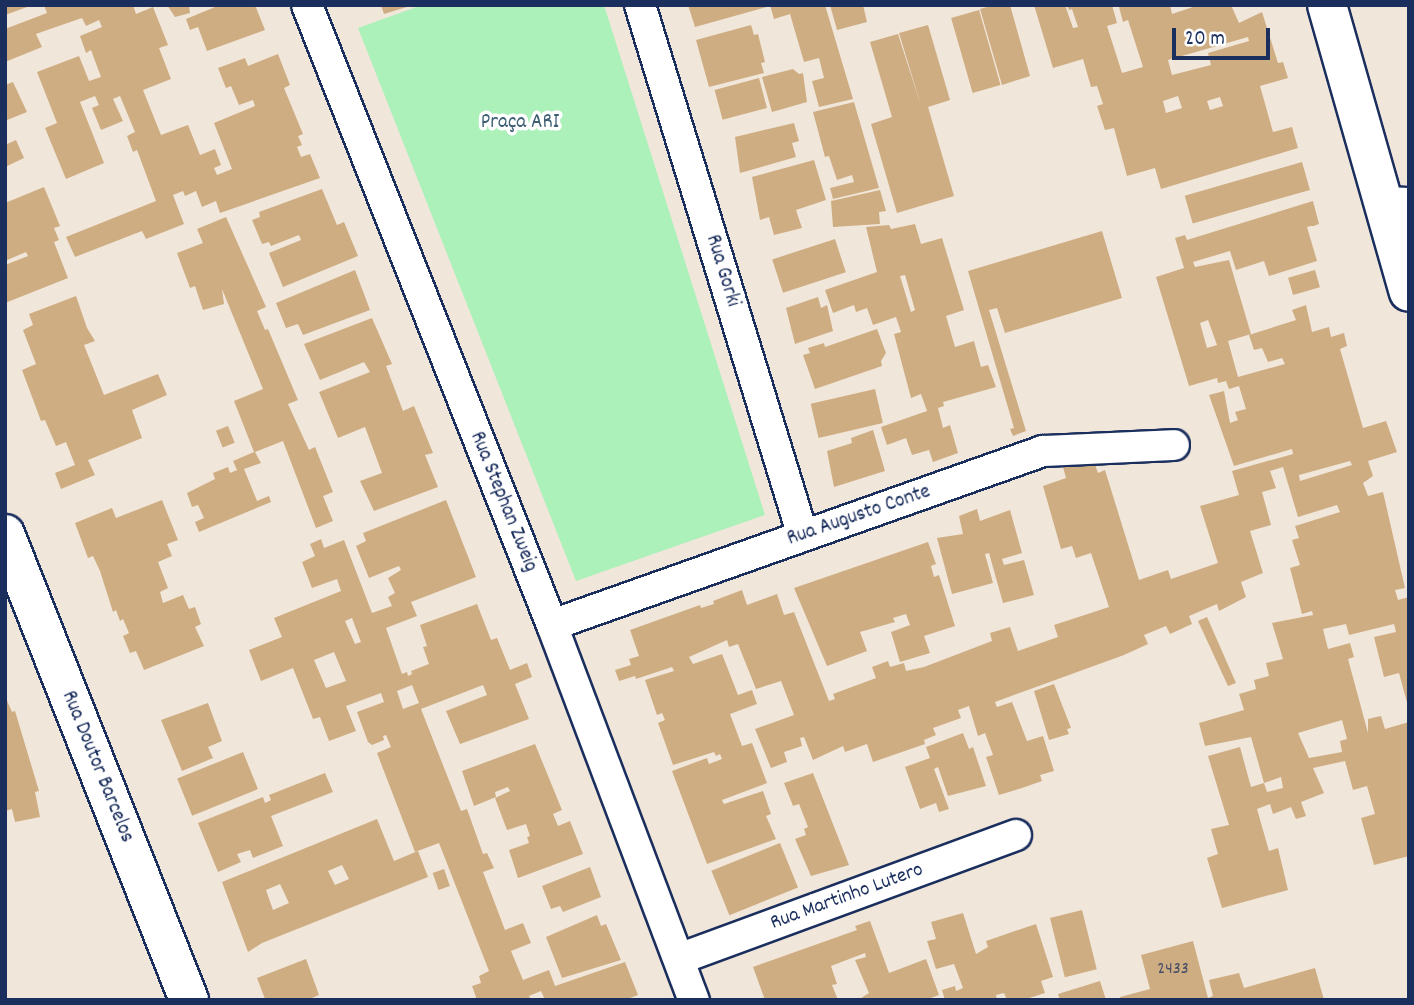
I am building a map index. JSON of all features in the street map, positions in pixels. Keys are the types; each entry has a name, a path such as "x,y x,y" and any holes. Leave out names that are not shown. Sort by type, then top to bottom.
{"street":[{"name":"Rua Stephan Zweig","path":"307,5 552,625 694,1000"},
{"name":"Rua Gorki","path":"640,5 803,536"},
{"path":"1327,5 1396,202 1409,292"},
{"name":"Rua Augusto Conte","path":"552,625 1043,451 1174,445"},
{"name":"Rua Doutor Barcelos","path":"5,534 189,1000"},
{"name":"Rua Martinho Lutero","path":"679,959 1016,835"}],"green space":[{"name":"Praça ARI","path":"422,5 604,5 765,515 576,581 358,28"}],"building":[{"path":"5,5 30,5 30,6 5,15"},
{"path":"44,5 133,5 136,14 153,7 168,45 159,48 171,79 143,90 161,135 188,125 200,155 215,149 221,165 214,168 217,175 232,169 214,123 255,106 253,100 239,105 231,86 226,88 218,68 245,58 248,66 278,54 290,85 284,88 303,134 298,136 302,145 297,147 301,157 310,154 320,178 220,213 216,201 202,207 196,191 185,196 183,191 173,195 184,224 146,239 142,231 75,257 66,237 156,201 137,150 133,152 127,136 135,132 120,96 113,99 123,121 101,130 92,108 99,105 95,96 80,102 104,163 66,179 45,128 57,123 37,72 79,56 89,81 101,77 91,50 86,53 80,36 102,27 99,20 86,26 82,18 36,34 42,47 5,62 5,29 47,13"},
{"path":"167,5 189,5 190,13 175,17"},
{"path":"220,5 255,5 265,30 207,51 198,27 190,30 186,19"},
{"path":"381,5 410,5 410,6 384,14"},
{"path":"688,5 770,5 770,6 695,27"},
{"path":"770,5 825,5 853,99 819,107 812,81 824,78 819,58 804,62 790,14 774,19"},
{"path":"830,5 863,5 867,22 837,30"},
{"path":"994,5 1010,5 1030,76 1002,85 980,9"},
{"path":"1034,5 1065,5 1073,28 1078,27 1072,9 1069,10 1067,5 1112,5 1117,23 1107,26 1122,73 1143,67 1128,20 1123,22 1119,7 1170,5 1172,14 1199,5 1231,5 1239,23 1262,12 1278,63 1283,62 1288,78 1260,86 1273,132 1292,127 1298,148 1161,189 1155,168 1127,176 1114,128 1105,130 1097,106 1103,104 1097,86 1091,87 1083,59 1053,68","holes":["1248,37 1249,41 1208,53 1211,65 1172,75 1168,60","1178,96 1182,108 1166,113 1163,101","1220,97 1223,106 1210,110 1207,101"]},
{"path":"979,10 1000,85 973,93 951,18"},
{"path":"751,25 754,35 758,34 765,62 761,63 764,73 709,87 696,40"},
{"path":"928,25 950,100 928,107 954,196 897,213 871,124 892,117 870,42 898,34 922,109 899,33"},
{"path":"793,69 799,74 803,73 807,102 772,112 762,77"},
{"path":"759,78 767,108 723,120 715,90"},
{"path":"13,82 27,112 7,120 5,125 5,85"},
{"path":"854,102 879,188 833,199 830,188 854,182 852,175 837,180 829,156 825,157 813,112"},
{"path":"794,123 799,141 792,143 796,157 740,173 735,137"},
{"path":"16,140 24,158 5,167 5,145"},
{"path":"814,160 826,200 796,210 802,228 774,235 769,217 760,220 752,177"},
{"path":"1302,162 1310,190 1193,224 1185,196"},
{"path":"44,187 60,226 54,228 59,240 54,242 68,278 5,303 5,265 28,256 26,252 5,261 5,203"},
{"path":"322,189 337,225 344,222 358,256 283,287 269,253 301,240 299,235 271,246 269,242 262,244 252,220 260,217 259,212"},
{"path":"880,190 886,211 879,212 880,224 833,227 831,201"},
{"path":"1313,201 1319,224 1307,227 1317,261 1269,276 1264,261 1236,270 1230,251 1193,262 1195,267 1229,260 1251,334 1228,341 1238,377 1285,364 1282,358 1268,362 1262,348 1254,350 1249,335 1296,320 1292,310 1306,305 1312,332 1329,327 1331,337 1344,333 1347,346 1340,349 1363,428 1386,421 1397,452 1368,461 1373,476 1363,483 1368,496 1383,492 1405,588 1395,590 1398,600 1409,597 1409,710 1399,673 1384,677 1374,637 1396,632 1394,624 1349,635 1346,624 1323,629 1328,649 1350,643 1354,657 1348,659 1368,733 1368,719 1381,716 1385,729 1409,722 1409,856 1374,865 1361,818 1375,814 1367,786 1353,790 1345,761 1313,768 1324,793 1301,802 1306,816 1296,819 1291,807 1273,814 1270,804 1257,809 1269,851 1278,848 1288,890 1222,908 1207,858 1218,854 1211,829 1229,825 1208,756 1240,747 1251,787 1264,783 1251,737 1205,746 1199,723 1244,710 1239,694 1256,689 1254,680 1269,676 1266,663 1283,659 1272,623 1313,615 1312,611 1302,614 1290,568 1300,565 1292,540 1299,538 1295,526 1340,512 1337,505 1298,517 1283,467 1270,471 1276,488 1262,492 1271,525 1250,531 1263,573 1241,582 1246,597 1219,611 1217,604 1189,616 1192,624 1170,634 1166,626 1144,635 1148,644 1124,655 995,702 997,707 1012,702 1027,741 1043,736 1054,771 1040,775 1042,781 1022,788 999,795 986,757 993,755 985,733 978,736 969,706 958,710 961,718 933,728 936,735 924,740 925,744 873,762 867,744 845,752 843,746 813,760 804,737 800,738 802,746 784,752 787,762 771,768 755,729 794,715 781,681 756,689 738,644 729,647 727,640 689,657 693,664 722,654 738,695 752,690 757,704 730,714 742,746 752,743 767,783 722,800 724,804 763,791 771,814 766,816 776,839 707,864 672,771 707,758 709,764 722,759 720,754 716,756 714,752 673,765 658,723 665,720 662,713 657,715 645,680 674,671 672,667 636,679 635,676 619,681 615,670 631,665 629,659 639,656 630,630 700,605 701,608 714,604 713,601 742,590 747,605 777,594 784,615 794,612 829,701 835,699 833,694 876,678 872,667 888,661 890,667 904,663 906,671 924,667 992,641 990,633 1010,627 1018,651 1058,637 1054,625 1109,607 1091,553 1076,558 1072,546 1061,549 1043,486 1066,478 1063,467 1092,456 1098,473 1105,470 1139,580 1168,570 1171,579 1218,563 1200,506 1239,495 1232,471 1293,454 1292,449 1234,466 1209,395 1224,391 1230,423 1238,420 1235,412 1246,409 1239,386 1229,389 1226,381 1218,383 1217,378 1189,386 1156,277 1184,268 1175,238 1185,235 1187,240","holes":["1208,320 1217,345 1207,348 1200,323","1350,461 1352,465 1300,481 1299,475","1342,720 1347,739 1340,741 1342,752 1309,758 1298,733","1281,777 1283,788 1267,792 1264,783"]},
{"path":"226,217 266,307 257,311 265,330 268,329 298,400 288,404 309,450 315,447 333,492 323,496 333,521 316,528 283,441 255,452 261,463 244,469 257,501 269,496 271,502 199,532 195,522 204,518 198,505 192,507 187,493 215,479 213,473 228,467 230,473 237,470 233,461 254,452 234,401 263,389 222,289 224,304 203,310 195,286 190,288 177,253 203,243 197,229"},
{"path":"915,224 921,244 942,238 964,310 946,316 955,347 974,341 981,367 988,365 996,387 943,402 944,406 938,408 943,428 950,425 958,453 933,462 929,450 912,455 906,438 887,445 881,427 927,411 921,394 911,398 894,334 901,332 896,317 873,325 867,308 856,312 854,305 833,313 825,290 877,272 866,227 889,225 891,229","holes":["905,275 915,310 911,312 900,276"]},
{"path":"1102,231 1122,298 1005,333 997,308 989,310 1026,431 1013,436 1010,429 1014,428 968,271"},
{"path":"835,239 846,272 783,293 772,259"},
{"path":"355,270 370,310 303,335 298,324 286,328 276,303"},
{"path":"1315,270 1320,287 1293,295 1288,278"},
{"path":"76,296 87,328 95,341 84,345 104,395 158,374 167,395 132,410 142,438 88,460 95,475 61,489 55,473 75,465 66,442 56,446 45,420 41,421 22,370 36,364 23,330 33,325 29,314"},
{"path":"818,297 821,308 827,305 833,331 795,344 786,308"},
{"path":"372,318 392,364 386,366 403,411 414,406 433,453 425,455 438,487 374,511 360,481 382,473 365,427 338,438 319,392 370,372 364,362 320,380 304,344"},
{"path":"877,329 886,353 881,361 882,366 815,389 803,355 810,353 808,348 824,343 825,347"},
{"path":"875,389 883,423 819,438 811,404"},
{"path":"228,426 235,443 223,448 216,431"},
{"path":"873,430 885,471 834,487 827,451 852,443 851,438"},
{"path":"162,500 178,540 167,544 172,556 158,562 168,588 160,592 163,603 183,595 189,609 195,607 201,624 195,627 204,646 144,670 136,651 130,653 123,636 129,633 123,619 120,621 116,610 113,612 100,571 93,556 88,558 75,523 112,508 116,518"},
{"path":"446,500 476,577 411,602 417,616 386,628 402,674 407,672 408,676 412,674 411,671 429,664 420,625 477,604 491,640 497,638 510,670 527,663 532,677 515,684 529,719 460,744 446,711 487,695 483,685 421,709 461,811 467,809 483,854 487,853 494,868 483,872 505,930 523,923 531,943 511,951 523,980 549,970 555,986 625,962 638,995 625,1000 545,1000 541,991 529,996 531,1000 477,1000 472,986 481,983 479,976 489,971 439,843 415,852 377,753 391,747 386,735 383,736 384,740 372,745 368,742 357,712 384,702 381,693 346,706 356,731 329,741 320,717 313,719 293,668 261,681 249,650 282,637 274,618 341,591 337,579 312,588 302,562 315,556 310,544 321,539 324,548 344,540 372,613 392,606 388,597 395,593 388,578 401,570 399,566 369,578 356,546 366,541 363,533","holes":["352,618 361,642 355,644 345,621","334,652 346,681 326,688 314,660","412,685 419,703 403,709 397,691"]},
{"path":"977,509 980,521 1010,510 1022,553 1002,559 1004,565 1024,560 1034,595 1003,603 989,553 985,554 993,583 952,594 937,538 963,534 959,516"},
{"path":"928,542 936,564 931,566 934,577 939,575 955,626 924,636 930,653 900,662 891,632 910,625 906,614 893,618 895,622 860,632 867,651 827,666 794,588"},
{"path":"1207,617 1236,683 1228,686 1198,621"},
{"path":"1054,684 1071,728 1067,729 1069,734 1049,740 1034,691"},
{"path":"5,696 12,712 15,711 39,791 35,792 40,817 15,822 12,809 5,811"},
{"path":"208,703 222,741 208,747 213,758 182,771 161,720"},
{"path":"963,733 969,749 973,747 986,786 948,796 938,767 934,769 949,809 939,812 936,803 920,809 905,767 930,758 926,747"},
{"path":"535,744 562,810 553,814 558,826 570,821 583,854 518,878 509,850 529,843 527,837 530,836 526,824 507,830 495,798 510,791 508,787 495,792 496,797 474,806 462,771"},
{"path":"243,752 258,789 192,816 177,779"},
{"path":"325,773 333,792 271,816 283,846 253,858 250,850 237,854 241,862 218,872 198,823 263,797 265,803 271,800 269,795"},
{"path":"813,773 849,865 811,876 795,839 806,835 804,829 808,827 799,804 793,806 784,783"},
{"path":"377,819 394,861 418,851 428,877 262,943 248,952 222,882","holes":["342,865 349,879 335,885 328,871","280,884 289,903 273,910 266,890"]},
{"path":"780,843 798,888 729,915 711,871"},
{"path":"590,867 601,897 563,912 560,906 551,909 542,886"},
{"path":"444,869 450,886 439,890 433,873"},
{"path":"1082,910 1097,969 1065,977 1050,918"},
{"path":"963,913 976,954 988,947 986,941 1036,924 1053,977 1041,981 1045,993 1023,1000 1007,1000 1004,993 996,995 997,1000 945,1000 942,990 955,986 956,991 963,988 954,964 936,969 927,941 936,939 931,922"},
{"path":"597,915 601,926 606,924 621,960 562,978 546,937"},
{"path":"870,921 889,973 926,959 939,995 925,1000 858,1000 869,993 855,960 866,957 865,953 831,966 837,984 832,985 838,1000 765,1000 753,967 857,930 855,926"},
{"path":"1193,941 1208,998 1213,996 1209,980 1239,973 1244,988 1315,968 1324,1000 1121,1000 1120,997 1150,989 1141,955"},
{"path":"306,959 319,995 307,1000 265,999 257,978"},
{"path":"1100,981 1106,1000 1060,1000 1058,994"}]}
